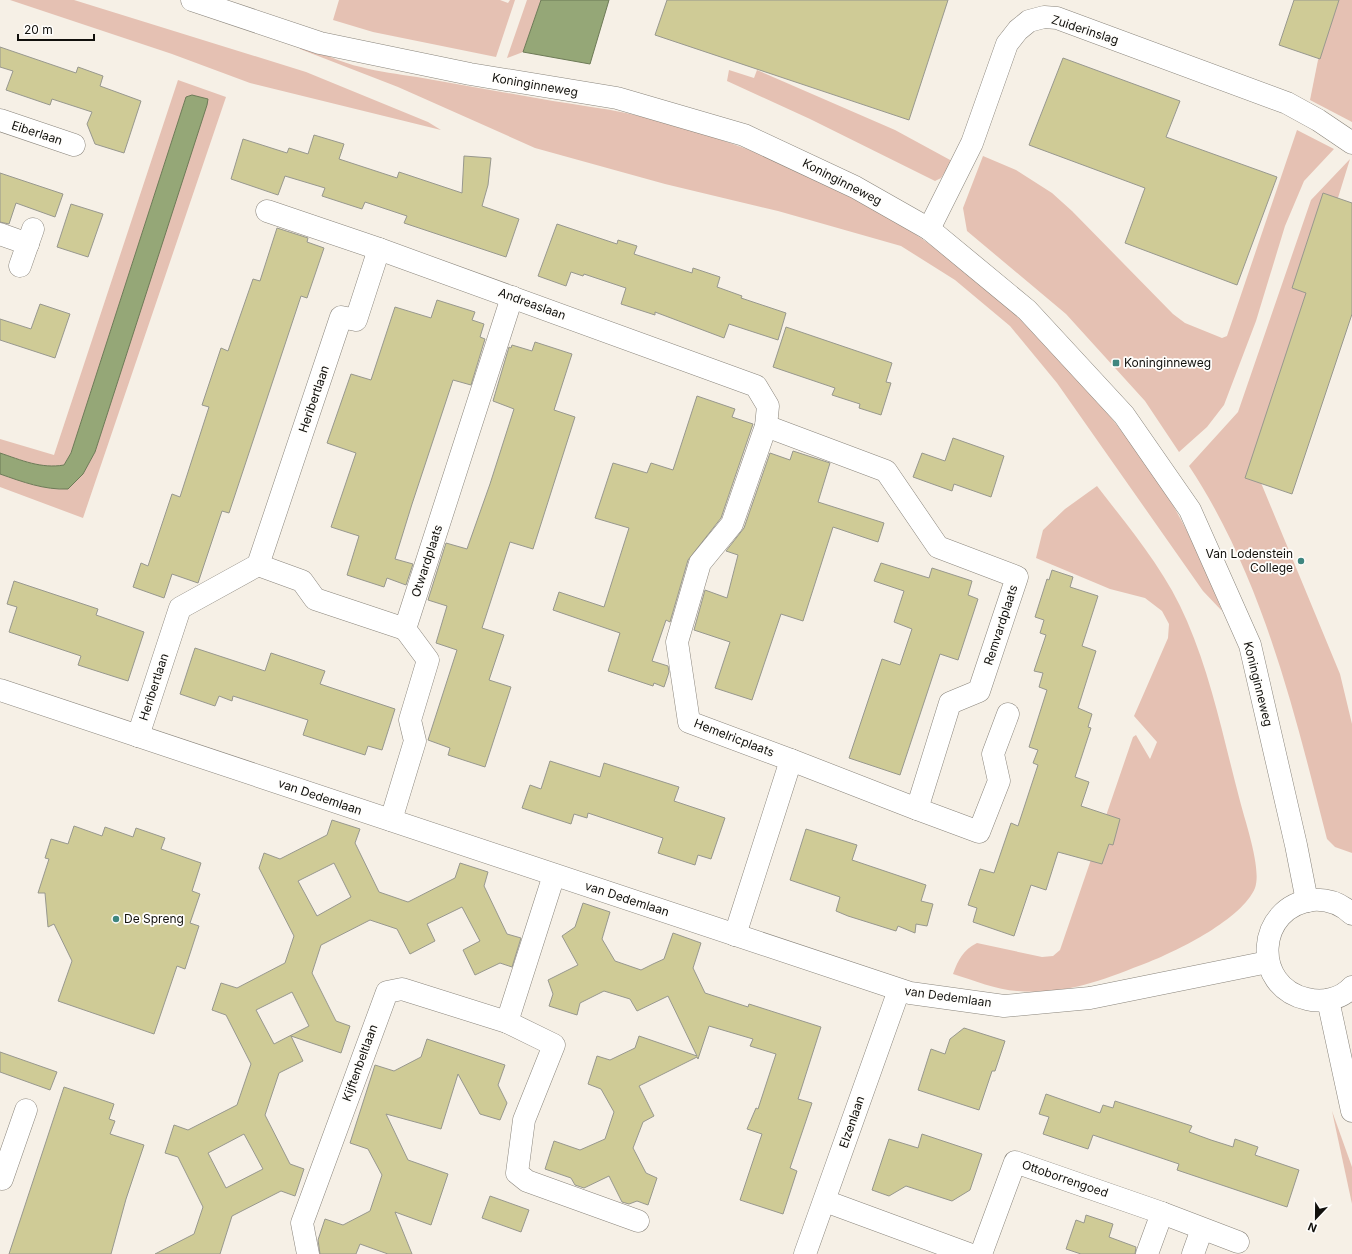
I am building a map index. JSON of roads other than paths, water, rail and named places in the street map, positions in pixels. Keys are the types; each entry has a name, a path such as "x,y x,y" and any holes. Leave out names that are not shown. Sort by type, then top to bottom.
{"street":[{"name":"Koninginneweg","path":"192,0 320,43 470,74 616,98 744,135 855,187 929,229 1026,310 1124,415 1190,510 1250,645 1296,845 1307,901"},
{"name":"Zuiderinslag","path":"929,229 972,143 1007,44 1018,30 1029,21 1044,17 1064,21 1287,103 1318,120 1352,143"},
{"name":"Eiberlaan","path":"0,120 74,145"},
{"name":"Andreaslaan","path":"267,211 378,248 756,386 768,406 766,426"},
{"path":"0,234 31,236 20,266"},
{"name":"Heribertlaan","path":"138,736 180,608 258,565 341,317 356,320 378,248"},
{"name":"Otwardplaats","path":"405,629 512,297"},
{"name":"Hemelricplaats","path":"766,426 732,524 700,563 677,642 689,722 791,760"},
{"name":"Remvardplaats","path":"766,426 886,471 938,547 1017,577 979,691 950,703 917,809"},
{"path":"258,565 302,581 315,599 405,629 428,660 410,720 415,741 391,820"},
{"name":"van Dedemlaan","path":"0,690 899,990 1004,1006 1090,998 1268,962"},
{"path":"735,935 791,760 979,832 999,781 993,754 1008,714"},
{"path":"507,1022 554,875"},
{"path":"1352,914 1341,906 1330,901 1307,901 1294,906 1283,913 1275,923 1269,935 1267,948 1268,962 1276,979 1290,992 1308,1000 1328,1000 1340,996 1352,987"},
{"name":"Kijftenbeltlaan","path":"308,1254 302,1223 387,992 402,989 507,1022 554,1045 524,1120 517,1172 527,1181 638,1222"},
{"name":"Elzenlaan","path":"805,1254 899,990"},
{"path":"1328,1000 1352,1111"},
{"path":"1,1181 26,1110"},
{"name":"Ottoborrengoed","path":"981,1254 1015,1162 1162,1213 1238,1242"},
{"path":"824,1202 969,1254"},
{"path":"1147,1254 1162,1213"},
{"path":"1193,1254 1202,1229"}],"place":[{"name":"Koninginneweg","path":"1116,363"},
{"name":"Van Lodenstein College","path":"1301,561"},
{"name":"De Spreng","path":"116,919"}]}
